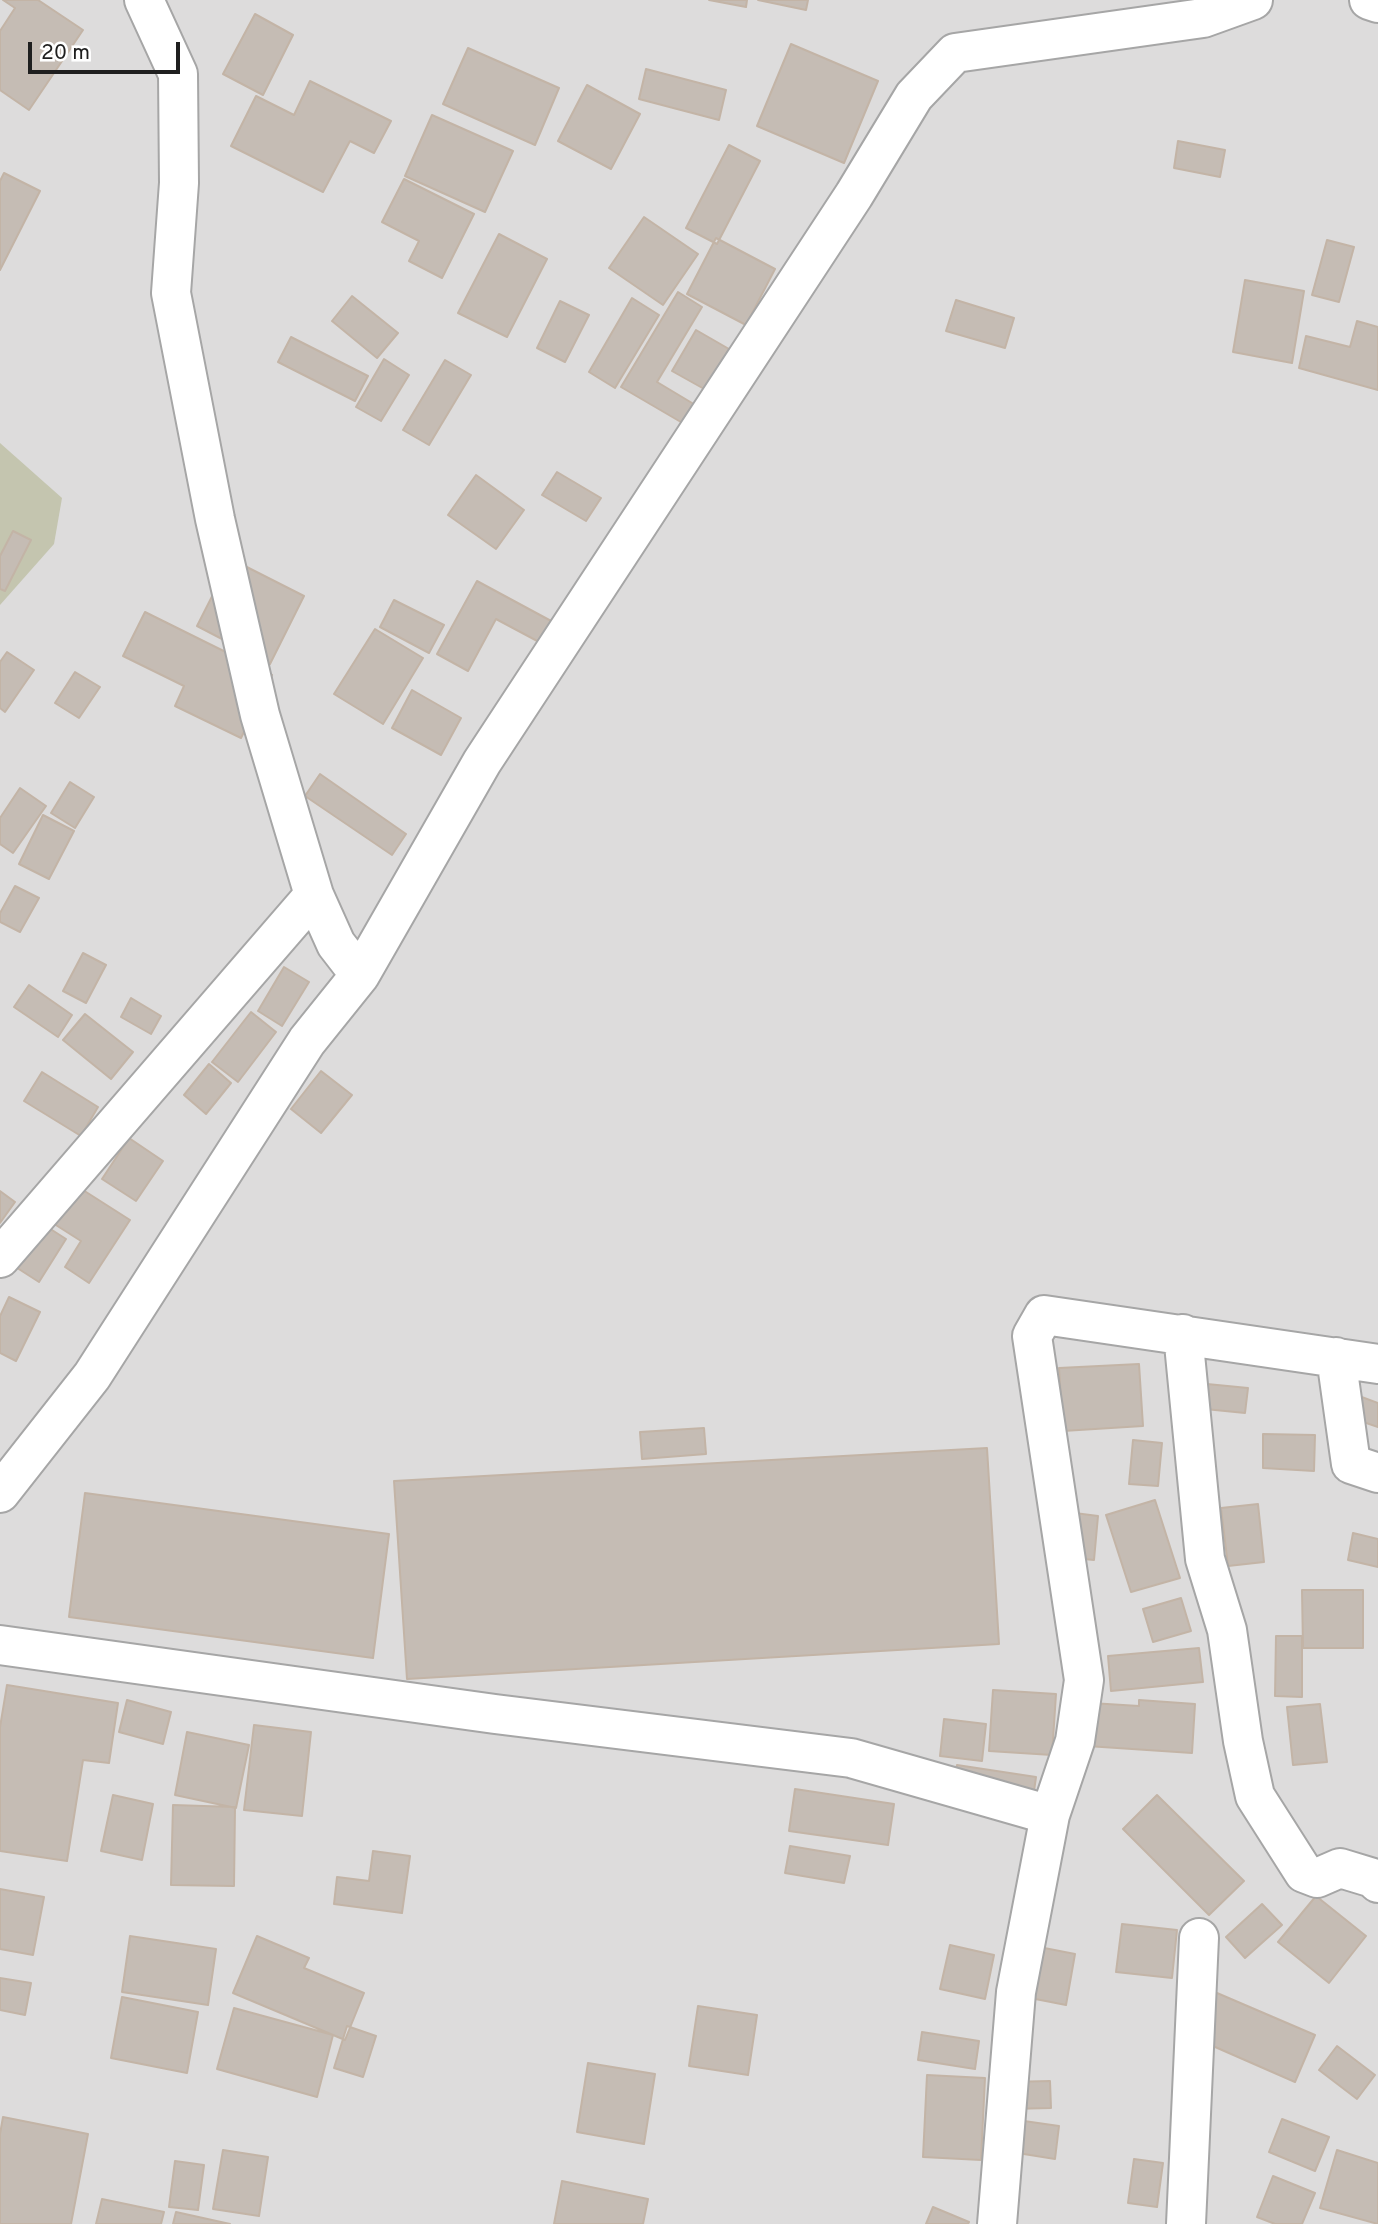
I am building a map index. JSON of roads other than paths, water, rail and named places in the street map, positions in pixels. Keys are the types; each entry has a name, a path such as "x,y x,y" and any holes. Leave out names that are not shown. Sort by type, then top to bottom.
{"street":[{"path":"144,0 178,74 178,183 171,293 215,519 260,715 314,895 335,944 360,975"},
{"path":"0,1493 92,1376 307,1041 360,975 482,762 853,195 914,96 956,54 1203,18 1253,0"},
{"path":"1369,0 1378,3"},
{"path":"0,1258 314,895"},
{"path":"997,2224 1016,1992 1050,1815 1075,1741 1084,1680 1032,1336 1044,1315 1378,1364"},
{"path":"1183,1334 1205,1559 1227,1630 1255,1796 1304,1873 1317,1878 1340,1868 1374,1878 1378,1883"},
{"path":"1336,1357 1351,1464 1378,1473"},
{"path":"0,1645 495,1714 851,1758 1050,1815"},
{"path":"1185,2224 1199,1938"}]}
